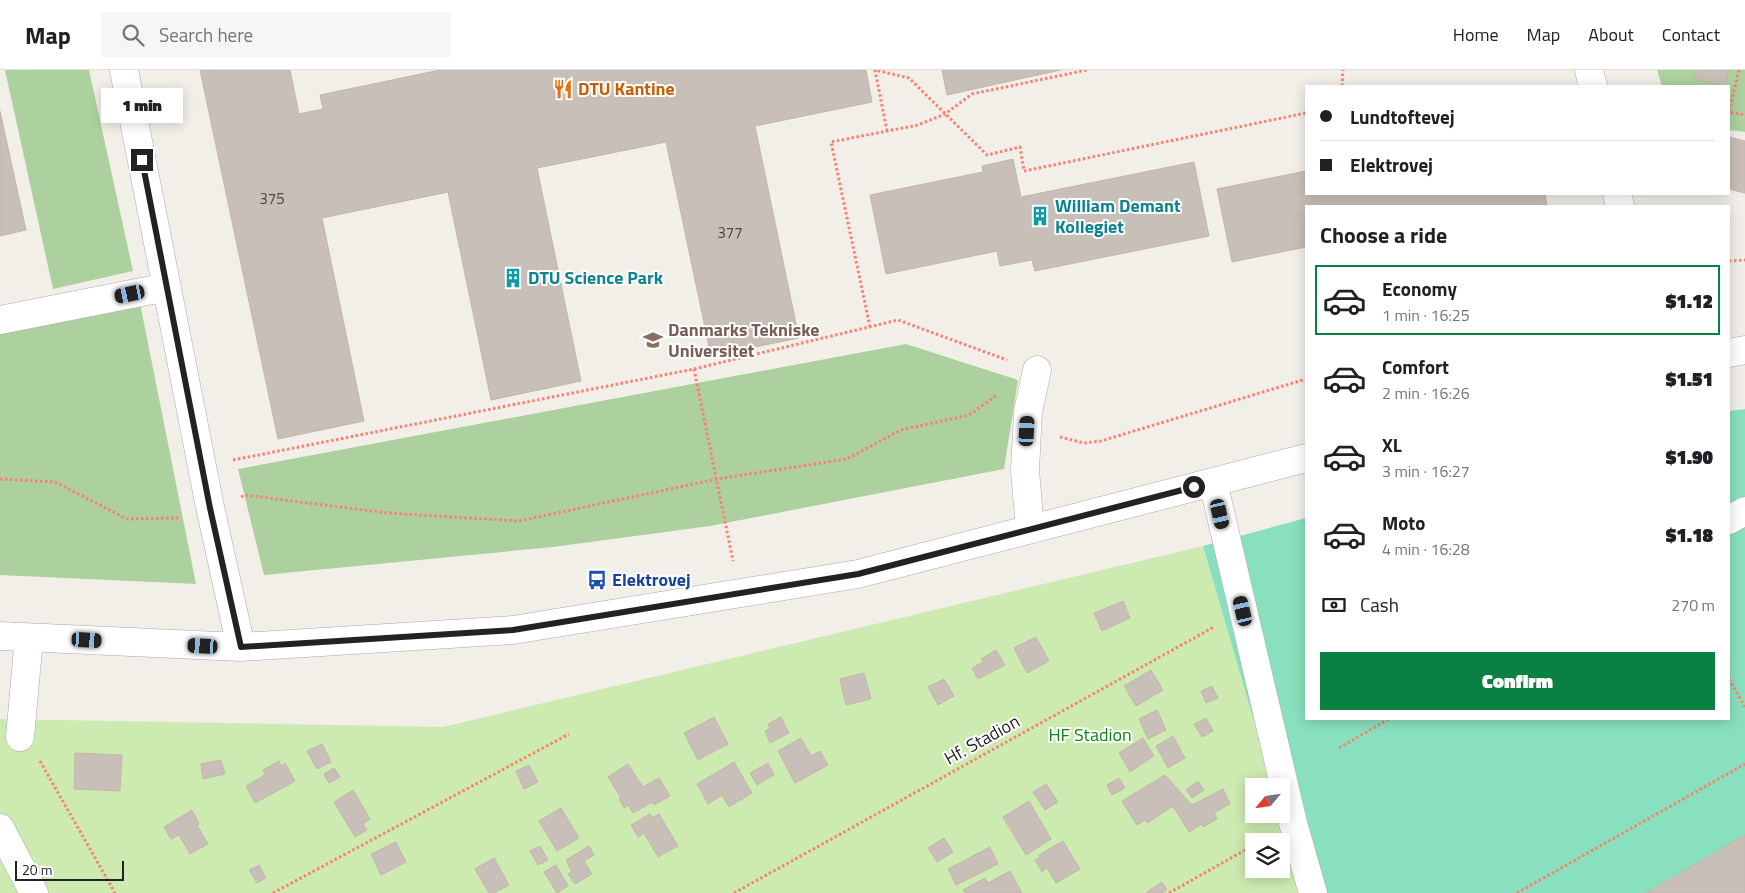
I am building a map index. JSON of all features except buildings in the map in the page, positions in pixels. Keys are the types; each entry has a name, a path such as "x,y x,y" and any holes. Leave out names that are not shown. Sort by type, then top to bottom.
{"street":[{"path":"124,70 210,508 241,647"},
{"path":"1589,70 1592,85"},
{"path":"0,320 167,287"},
{"path":"1730,353 1745,350"},
{"path":"1030,529 1025,470 1032,392"},
{"path":"0,636 241,647 513,630 858,574 1305,458"},
{"path":"1213,482 1293,823 1313,893"},
{"path":"1730,519 1745,511"},
{"path":"20,737 29,638"},
{"path":"0,828 34,893"}],"path":[{"path":"888,131 875,70 909,78 987,154 1020,147 1024,171 1305,113"},
{"path":"870,327 831,142 918,125 946,114 972,94 1086,70"},
{"path":"1342,85 1344,70"},
{"path":"1730,108 1739,70"},
{"path":"1730,112 1745,115"},
{"path":"1730,262 1745,260"},
{"path":"203,466 694,369 898,320 1032,392 1063,439 1084,443 1101,441 1305,380"},
{"path":"694,369 740,593"},
{"path":"0,480 55,482 127,519 190,518 210,508 245,496 388,513 518,521 717,479 847,459 901,430 969,415 1010,387 1032,392"},
{"name":"Hf. Stadion","path":"734,893 1243,611"},
{"path":"1730,681 1745,706"},
{"path":"1339,748 1387,720"},
{"path":"273,893 569,734"},
{"path":"20,737 35,752 115,893"},
{"path":"1517,893 1745,764"},
{"path":"1169,893 1245,850"}],"green space":[{"path":"5,70 89,70 133,271 53,289"},
{"path":"1657,70 1745,70 1745,132 1730,130 1730,85 1662,85"},
{"path":"140,303 196,584 0,575 0,333"},
{"path":"906,344 1018,380 1004,469 710,526 553,547 264,575 238,469"},
{"path":"1745,409 1745,893 1304,893 1290,845 1290,833 1287,833 1284,823 1290,823 1290,778 1271,778 1203,546 1305,518 1305,720 1730,720 1730,411"},
{"name":"HF Stadion","path":"1203,546 1271,778 1245,778 1245,823 1284,823 1287,833 1245,833 1245,878 1290,878 1290,845 1304,893 0,893 0,719 443,727"}],"place":[{"name":"DTU Kantine","path":"563,89"},
{"name":"William Demant Kollegiet","path":"1040,216"},
{"name":"DTU Science Park","path":"513,278"},
{"name":"Danmarks Tekniske Universitet","path":"653,340"},
{"name":"Elektrovej","path":"597,580"}],"route":[{"path":"142,160 210,508 241,647 513,630 858,574 1194,487"}]}
